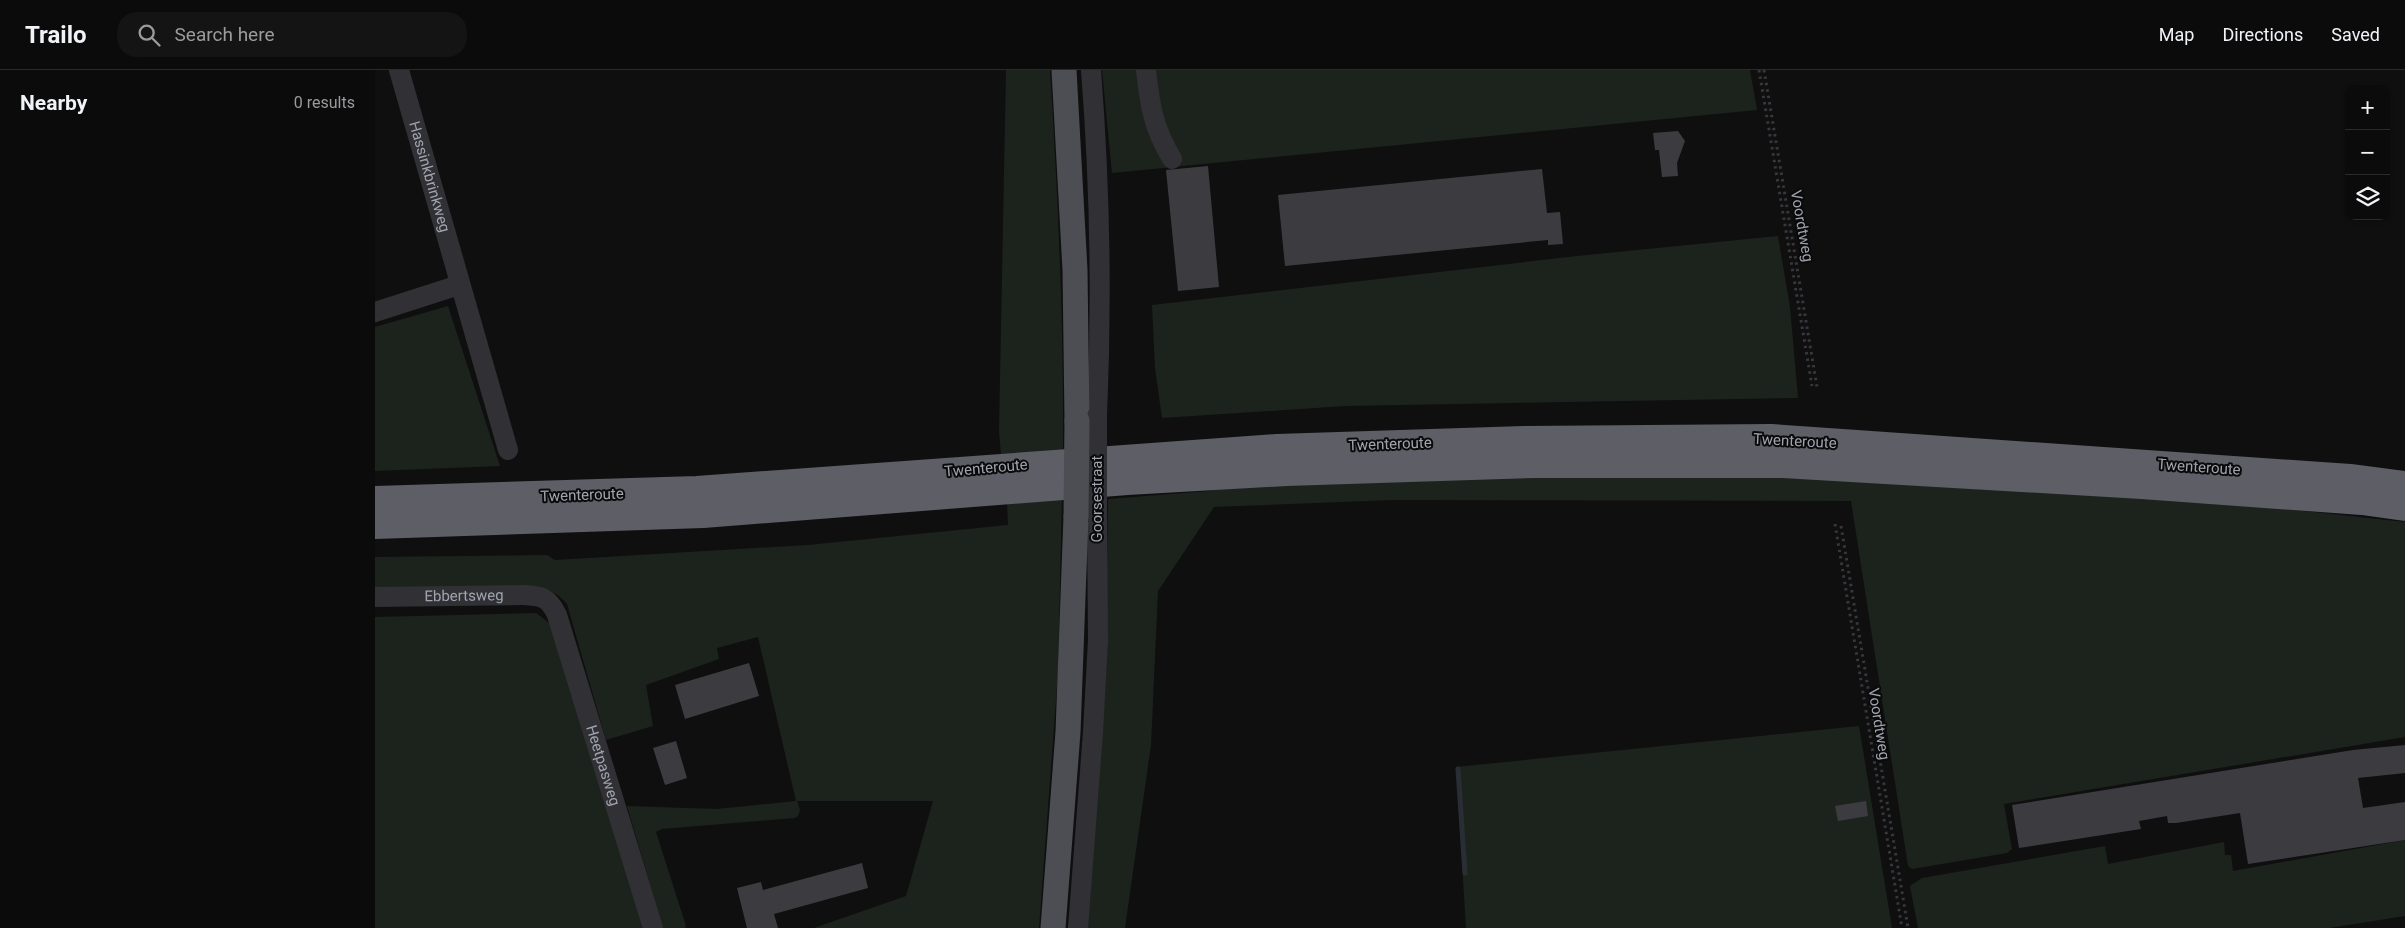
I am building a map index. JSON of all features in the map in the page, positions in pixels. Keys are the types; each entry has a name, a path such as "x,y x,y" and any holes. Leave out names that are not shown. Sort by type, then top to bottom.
{"highway":[{"name":"Twenteroute","path":"375,500 697,490 1268,448 1524,440 1771,438 2350,478 2405,485"},
{"name":"Twenteroute","path":"375,525 703,514 1147,480 1286,472 1534,464 1793,465 2142,485 2362,501 2405,507"}],"main road":[{"name":"Goorsestraat","path":"1053,928 1086,516 1087,419 1075,270 1064,70"}],"street":[{"name":"Hassinkbrinkweg","path":"399,70 459,285 508,450"},
{"name":"Goorsestraat","path":"1087,419 1101,333 1095,118 1091,70"},
{"path":"1146,70 1149,100 1158,136 1171,159"},
{"path":"375,312 459,285"},
{"name":"Goorsestraat","path":"1078,928 1093,742 1098,640 1086,516"},
{"name":"Ebbertsweg","path":"375,596 522,595 541,596 551,603"},
{"name":"Heetpasweg","path":"551,603 557,615 653,928"}],"path":[{"path":"1759,70 1812,386"},
{"name":"Voordtweg","path":"1764,70 1817,387"},
{"name":"Voordtweg","path":"1835,524 1902,928"},
{"name":"Voordtweg","path":"1841,526 1908,928"}],"shaded area":[{"path":"1006,70 1050,70 1060,262 1063,357 1063,453 1001,455 999,431"},
{"path":"1102,70 1750,70 1757,110 1112,173"},
{"path":"1778,236 1790,307 1798,398 1346,406 1162,418 1155,368 1152,305 1577,256"},
{"path":"448,306 500,466 375,471 375,327"},
{"path":"1412,477 1822,477 2241,504 2405,522 2405,737 2004,804 2012,849 2007,853 1912,869 1908,866 1851,501 1392,500 1214,507 1158,591 1151,745 1125,928 1086,928 1107,570 1108,499 1209,491 1255,484"},
{"path":"1062,496 1058,673 1039,928 814,928 906,896 933,801 797,801 800,810 795,818 662,829 656,832 686,926 685,928 663,928 627,806 717,809 796,801 758,637 717,648 719,659 646,685 653,726 606,740 567,604 556,594 533,586 375,589 375,557 547,555 555,560 808,545 1008,525 1007,501"},
{"path":"536,613 552,625 643,928 375,928 375,617"},
{"path":"1859,726 1892,928 1466,928 1456,767"},
{"path":"2405,840 2405,916 2329,928 1918,928 1910,886 1922,878 2105,846 2108,864 2224,842 2225,855 2231,855 2233,871"}],"building":[{"path":"1678,131 1685,141 1677,163 1678,176 1662,177 1659,150 1655,150 1653,133"},
{"path":"1208,166 1219,287 1178,291 1166,170"},
{"path":"1542,169 1547,213 1560,212 1563,244 1548,245 1548,240 1285,266 1278,195"},
{"path":"749,663 759,696 685,719 675,685"},
{"path":"676,741 687,778 665,785 653,748"},
{"path":"2405,745 2405,773 2358,778 2363,808 2405,802 2405,840 2248,864 2240,813 2176,823 2168,823 2167,816 2139,821 2141,829 2019,848 2012,805 2353,750"},
{"path":"1866,801 1868,816 1838,821 1835,806"},
{"path":"862,863 868,888 774,914 778,928 747,928 737,888 761,882 763,890"}],"waterway":[{"path":"1458,769 1465,873"}]}
